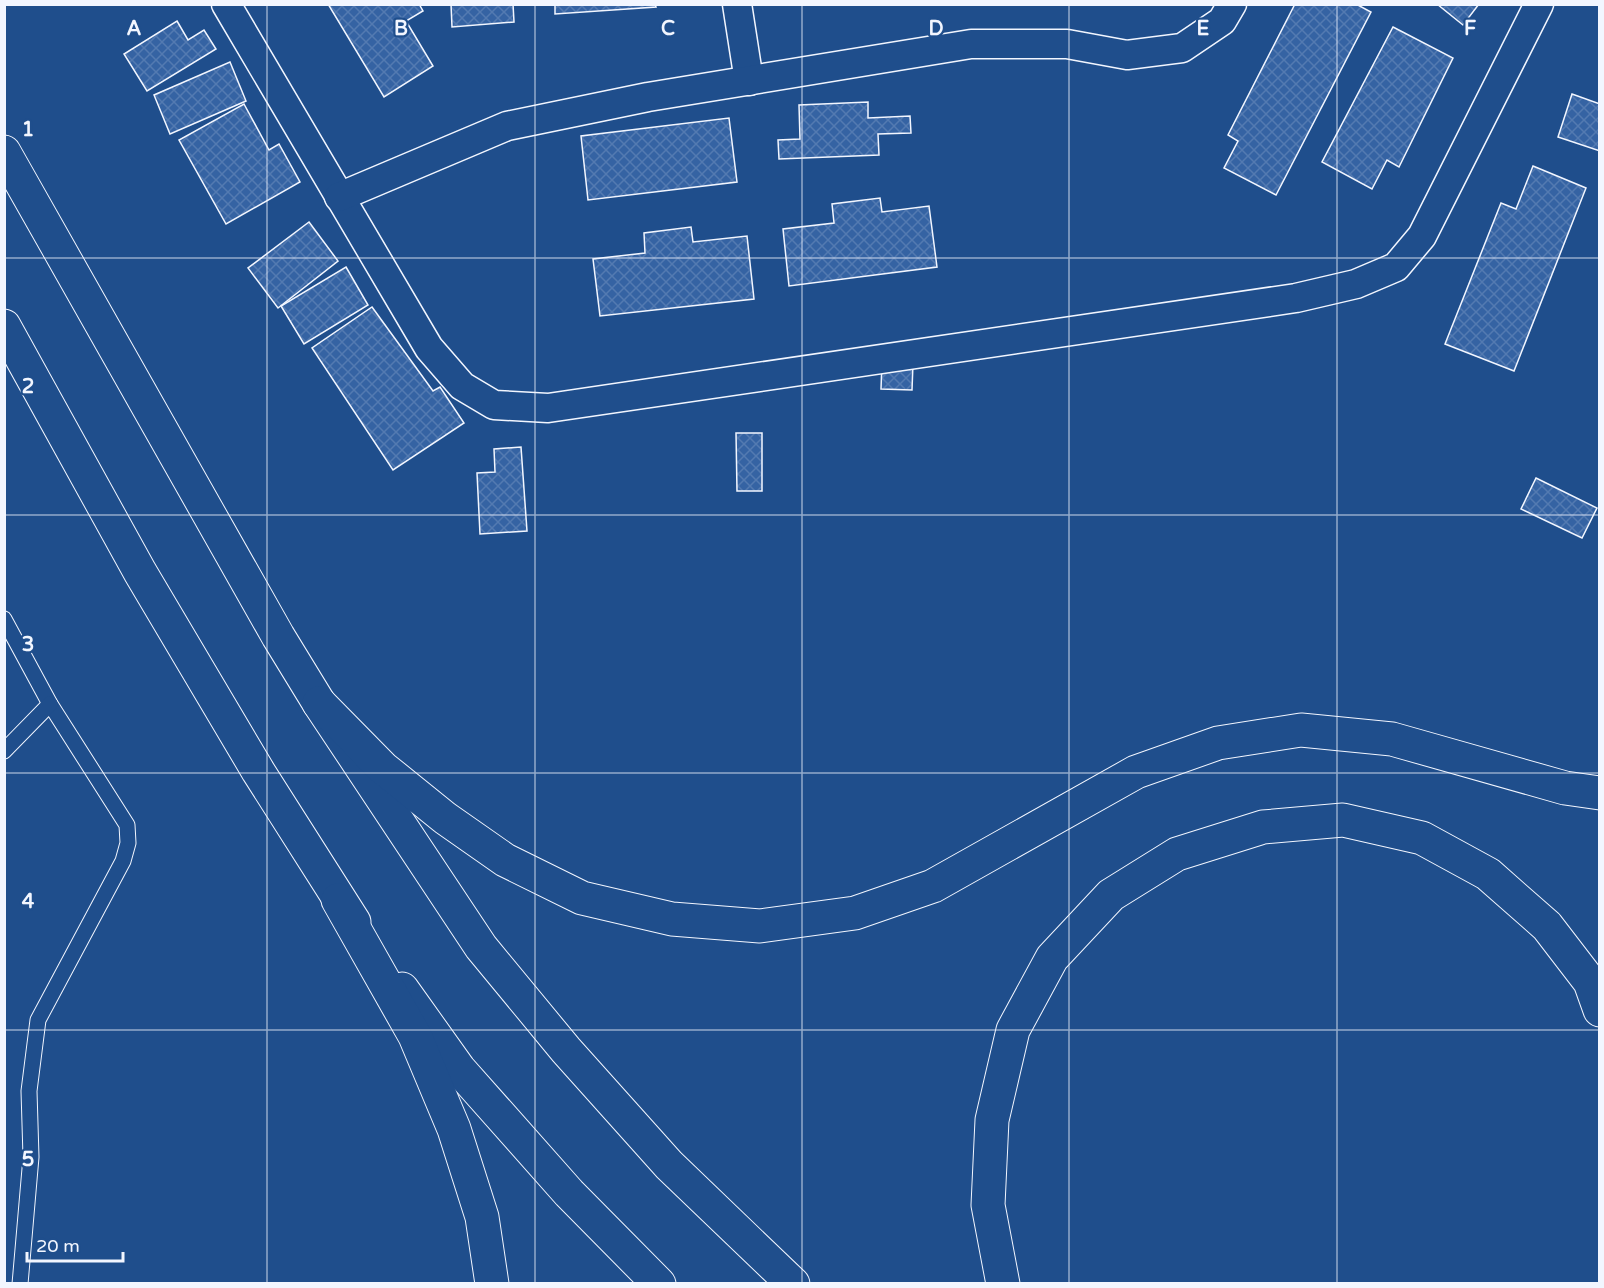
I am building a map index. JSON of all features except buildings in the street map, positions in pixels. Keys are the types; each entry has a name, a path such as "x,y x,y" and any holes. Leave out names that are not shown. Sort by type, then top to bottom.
{"main road":[{"path":"4,152 319,703 481,947 566,1050 669,1164 793,1284"},
{"path":"4,326 140,572 338,900 415,1036 454,1129 482,1217 492,1284"},
{"path":"319,703 383,768 445,818 505,860 582,898 672,920 760,926 855,913 933,886 1136,772 1218,742 1301,730 1392,740 1565,788 1599,794"},
{"path":"1003,1284 988,1205 992,1120 1013,1030 1052,958 1059,950 1111,895 1177,854 1263,827 1343,820 1422,838 1488,874 1547,926 1590,982 1599,1010"},
{"path":"338,900 459,1069 569,1193 659,1284"}],"street":[{"path":"226,4 429,348 462,386 494,405 548,408 1296,298 1356,284 1396,267 1422,236 1539,4"},
{"path":"737,4 749,81"},
{"path":"339,197 507,126 648,97 971,44 1067,44 1126,55 1182,48 1222,21 1232,4"}],"lane":[{"path":"4,619 50,704 127,825 128,843 123,861 38,1020 29,1091 31,1157 20,1284"},
{"path":"4,752 50,704"}]}
